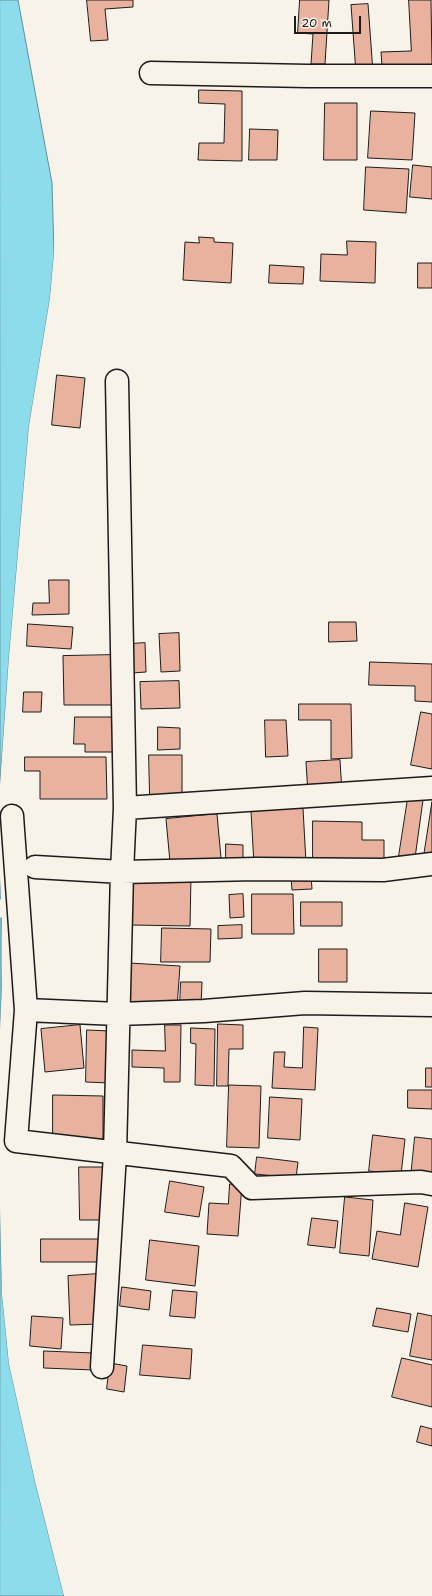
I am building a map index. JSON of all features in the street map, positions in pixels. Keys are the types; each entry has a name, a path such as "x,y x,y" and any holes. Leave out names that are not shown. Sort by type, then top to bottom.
{"street":[{"path":"151,73 308,76 432,76"},
{"path":"102,1367 115,1154 125,808 117,381"},
{"path":"125,808 432,788"},
{"path":"12,816 26,1010 16,1141 115,1154 231,1166 252,1188 421,1182 432,1184"},
{"path":"35,867 122,872 256,869 383,870 432,864"},
{"path":"26,1010 118,1014 204,1011 305,1003 432,1005"}],"water":[{"path":"0,0 18,0 52,183 54,253 50,298 29,426 9,657 0,784"},
{"path":"0,879 2,916 2,991 0,1028"},
{"path":"0,1209 2,1294 9,1364 35,1481 64,1596 0,1596"}],"pier":[{"path":"55,207 56,253 52,298 31,427 11,657 2,784 0,786 9,657 29,426 50,298 54,253"},
{"path":"0,877 2,879 4,917 4,986 2,1028 0,1030 2,986 2,917 0,918"},
{"path":"0,1207 2,1209 4,1294 11,1363 37,1480 66,1596 64,1596 35,1481 9,1364 2,1294"}],"building":[{"path":"87,0 133,0 133,7 105,9 108,40 91,41"},
{"path":"300,0 329,0 325,64 311,64 313,34 298,33"},
{"path":"409,0 431,0 432,65 382,66 381,52 411,51"},
{"path":"368,4 373,72 356,73 351,5"},
{"path":"199,90 242,91 242,161 198,160 199,143 224,143 225,104 199,103"},
{"path":"325,103 357,103 357,160 324,160"},
{"path":"371,111 415,113 412,160 368,158"},
{"path":"250,129 278,130 277,160 249,160"},
{"path":"413,165 432,167 432,199 410,197"},
{"path":"366,167 409,169 406,213 364,210"},
{"path":"199,237 214,238 214,242 233,243 231,283 183,280 185,242 199,243"},
{"path":"347,241 376,242 375,283 320,281 321,254 347,255"},
{"path":"418,263 432,263 432,288 418,288"},
{"path":"270,265 304,267 303,284 269,283"},
{"path":"57,375 85,378 80,428 52,425"},
{"path":"49,580 69,580 69,614 32,615 33,603 49,603"},
{"path":"329,622 356,622 357,641 329,642"},
{"path":"28,624 73,627 71,649 27,646"},
{"path":"179,633 180,671 161,672 159,634"},
{"path":"145,643 146,672 132,673 130,644"},
{"path":"113,655 114,705 64,705 63,656"},
{"path":"370,662 432,664 432,702 415,701 415,686 369,685"},
{"path":"179,681 180,708 141,709 140,682"},
{"path":"24,692 42,692 41,712 23,712"},
{"path":"299,704 351,704 352,758 331,759 331,720 299,720"},
{"path":"421,712 432,714 432,769 411,765"},
{"path":"75,717 115,717 115,752 85,752 85,744 74,744"},
{"path":"265,720 286,720 288,756 266,757"},
{"path":"158,727 180,728 180,749 158,750"},
{"path":"149,755 182,755 182,796 150,796"},
{"path":"25,757 106,757 107,799 40,799 40,771 25,771"},
{"path":"340,760 342,792 308,794 306,762"},
{"path":"408,798 423,800 415,858 399,856"},
{"path":"432,802 432,857 424,856"},
{"path":"303,808 306,863 254,865 251,811"},
{"path":"217,814 221,858 170,862 166,819"},
{"path":"313,821 362,822 362,840 384,840 384,868 313,867"},
{"path":"226,844 243,845 243,863 226,863"},
{"path":"131,875 191,876 190,926 130,925"},
{"path":"311,876 312,889 292,890 291,877"},
{"path":"243,894 244,917 230,918 229,895"},
{"path":"252,894 293,894 294,934 252,934"},
{"path":"301,902 342,902 342,926 301,926"},
{"path":"242,925 242,938 218,939 218,926"},
{"path":"162,928 211,929 210,962 161,962"},
{"path":"319,949 347,949 347,982 319,982"},
{"path":"129,963 180,966 177,1007 127,1004"},
{"path":"181,982 202,982 201,1007 180,1006"},
{"path":"218,1024 243,1025 243,1049 229,1049 228,1086 217,1086"},
{"path":"80,1025 84,1068 45,1072 41,1029"},
{"path":"165,1025 181,1025 180,1082 164,1082 164,1068 132,1067 132,1050 165,1051"},
{"path":"304,1027 318,1028 315,1090 272,1088 274,1052 285,1052 284,1067 302,1068"},
{"path":"191,1028 215,1029 214,1086 195,1085 196,1044 191,1043"},
{"path":"87,1030 110,1031 109,1083 86,1082"},
{"path":"426,1068 432,1068 432,1087 426,1087"},
{"path":"229,1085 261,1086 259,1148 227,1147"},
{"path":"408,1090 432,1090 432,1109 408,1108"},
{"path":"53,1095 103,1096 103,1139 53,1139"},
{"path":"270,1097 302,1099 300,1140 268,1138"},
{"path":"373,1135 405,1139 401,1175 369,1171"},
{"path":"415,1137 432,1139 432,1179 411,1177"},
{"path":"257,1157 298,1162 296,1178 255,1174"},
{"path":"79,1167 105,1167 105,1220 80,1220"},
{"path":"170,1181 204,1187 199,1217 165,1212"},
{"path":"230,1184 242,1185 238,1236 207,1234 209,1203 228,1204"},
{"path":"345,1197 373,1200 369,1256 340,1253"},
{"path":"405,1203 428,1207 418,1267 372,1259 377,1231 400,1235"},
{"path":"312,1218 338,1221 335,1248 308,1245"},
{"path":"41,1239 101,1239 101,1262 41,1262"},
{"path":"150,1240 199,1246 195,1286 146,1280"},
{"path":"98,1274 100,1324 70,1325 68,1276"},
{"path":"122,1287 151,1291 149,1310 120,1306"},
{"path":"173,1290 197,1292 195,1318 170,1316"},
{"path":"377,1308 411,1314 408,1332 373,1326"},
{"path":"418,1313 432,1316 432,1360 410,1356"},
{"path":"32,1316 63,1318 61,1349 30,1346"},
{"path":"143,1345 192,1349 190,1379 140,1375"},
{"path":"44,1351 94,1353 93,1370 44,1368"},
{"path":"402,1358 432,1365 432,1407 392,1397"},
{"path":"110,1363 127,1366 124,1392 107,1389"},
{"path":"421,1426 432,1429 432,1446 417,1442"}]}
